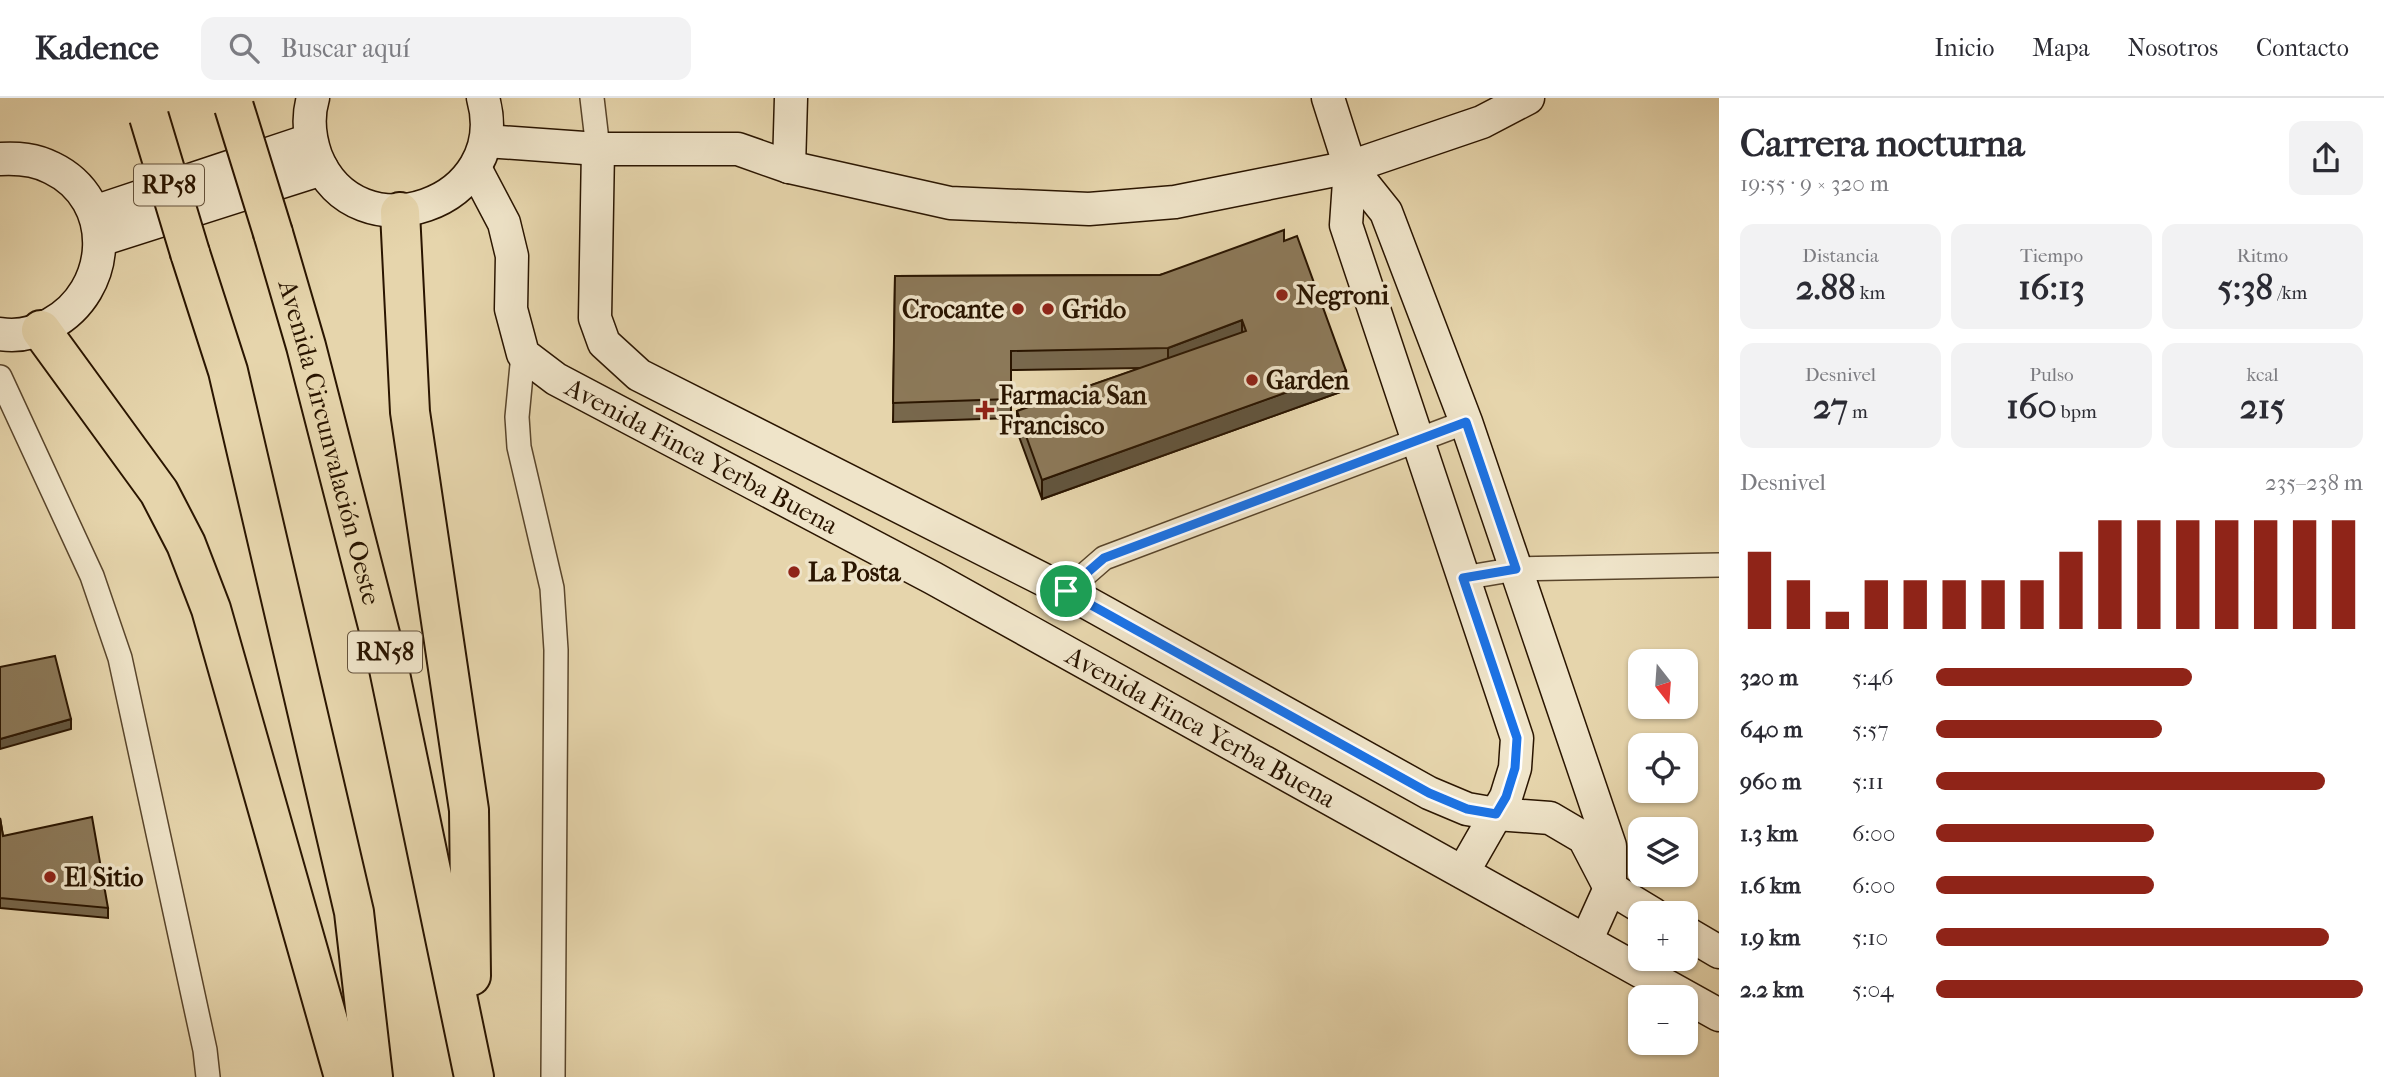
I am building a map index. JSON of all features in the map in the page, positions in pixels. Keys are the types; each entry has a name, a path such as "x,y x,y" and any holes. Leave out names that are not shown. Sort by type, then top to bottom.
{"highway":[{"name":"Avenida Circunvalación Oeste","path":"232,102 306,346 389,669 472,1068"},
{"name":"RP58","path":"146,108 228,371 354,912 373,1077"},
{"path":"400,212 410,412 469,810 472,1068"},
{"path":"41,330 159,492 186,544 211,609 345,1077"}],"main road":[{"path":"313,98 309,112 310,140 322,169 342,192 369,207 400,212 429,206 455,191 480,155 487,112 483,98"},
{"path":"789,167 791,98"},
{"path":"1328,98 1350,167 1386,212 1466,422 1590,780 1610,846 1610,888 1586,941"},
{"path":"480,155 598,149 738,149 789,167 950,203 1089,209 1175,202 1350,167 1482,122 1528,98"},
{"path":"97,226 310,140"},
{"path":"598,149 595,318 604,343 639,375 1066,591 1429,793 1467,809 1550,818 1584,838 1610,888 1632,901"},
{"path":"480,155 504,223 512,256 511,309 523,354"},
{"path":"0,159 25,158 54,168 78,187 97,226 97,269 85,295 66,316 41,330 25,334 0,334"},
{"path":"1350,167 1346,225 1517,738 1515,768 1506,797 1462,872"},
{"path":"97,226 322,169"},
{"name":"Avenida Finca Yerba Buena","path":"523,354 556,380 933,578 1719,1014"},
{"path":"1698,940 1719,952"}],"street":[{"path":"592,98 598,149"},
{"path":"523,354 517,417 519,447 552,588 556,650 553,1077"},
{"path":"0,377 92,576 120,658 205,1050 208,1077"},
{"path":"1066,591 1104,558 1466,422"},
{"path":"1463,578 1516,569 1719,565"}],"building":[{"name":"Garden","path":"1284,230 1284,241 1297,236 1346,371 1042,480 1017,411 1246,331 1242,320 1168,348 1011,351 1011,399 893,403 895,276 1160,275"},
{"path":"55,656 71,719 0,739 0,667"},
{"name":"El Sitio","path":"92,817 108,908 0,898 0,818 3,836"}],"place":[{"name":"Negroni","path":"1282,295"},
{"name":"Crocante","path":"1018,309"},
{"name":"Grido","path":"1048,309"},
{"name":"Garden","path":"1252,380"},
{"name":"Farmacia San Francisco","path":"985,410"},
{"name":"La Posta","path":"794,572"},
{"name":"El Sitio","path":"50,877"}],"route":[{"path":"1466,422 1516,569 1463,578 1517,738 1515,768 1506,797 1496,814 1467,809 1429,793 1066,591 1104,558 1466,422"}]}
